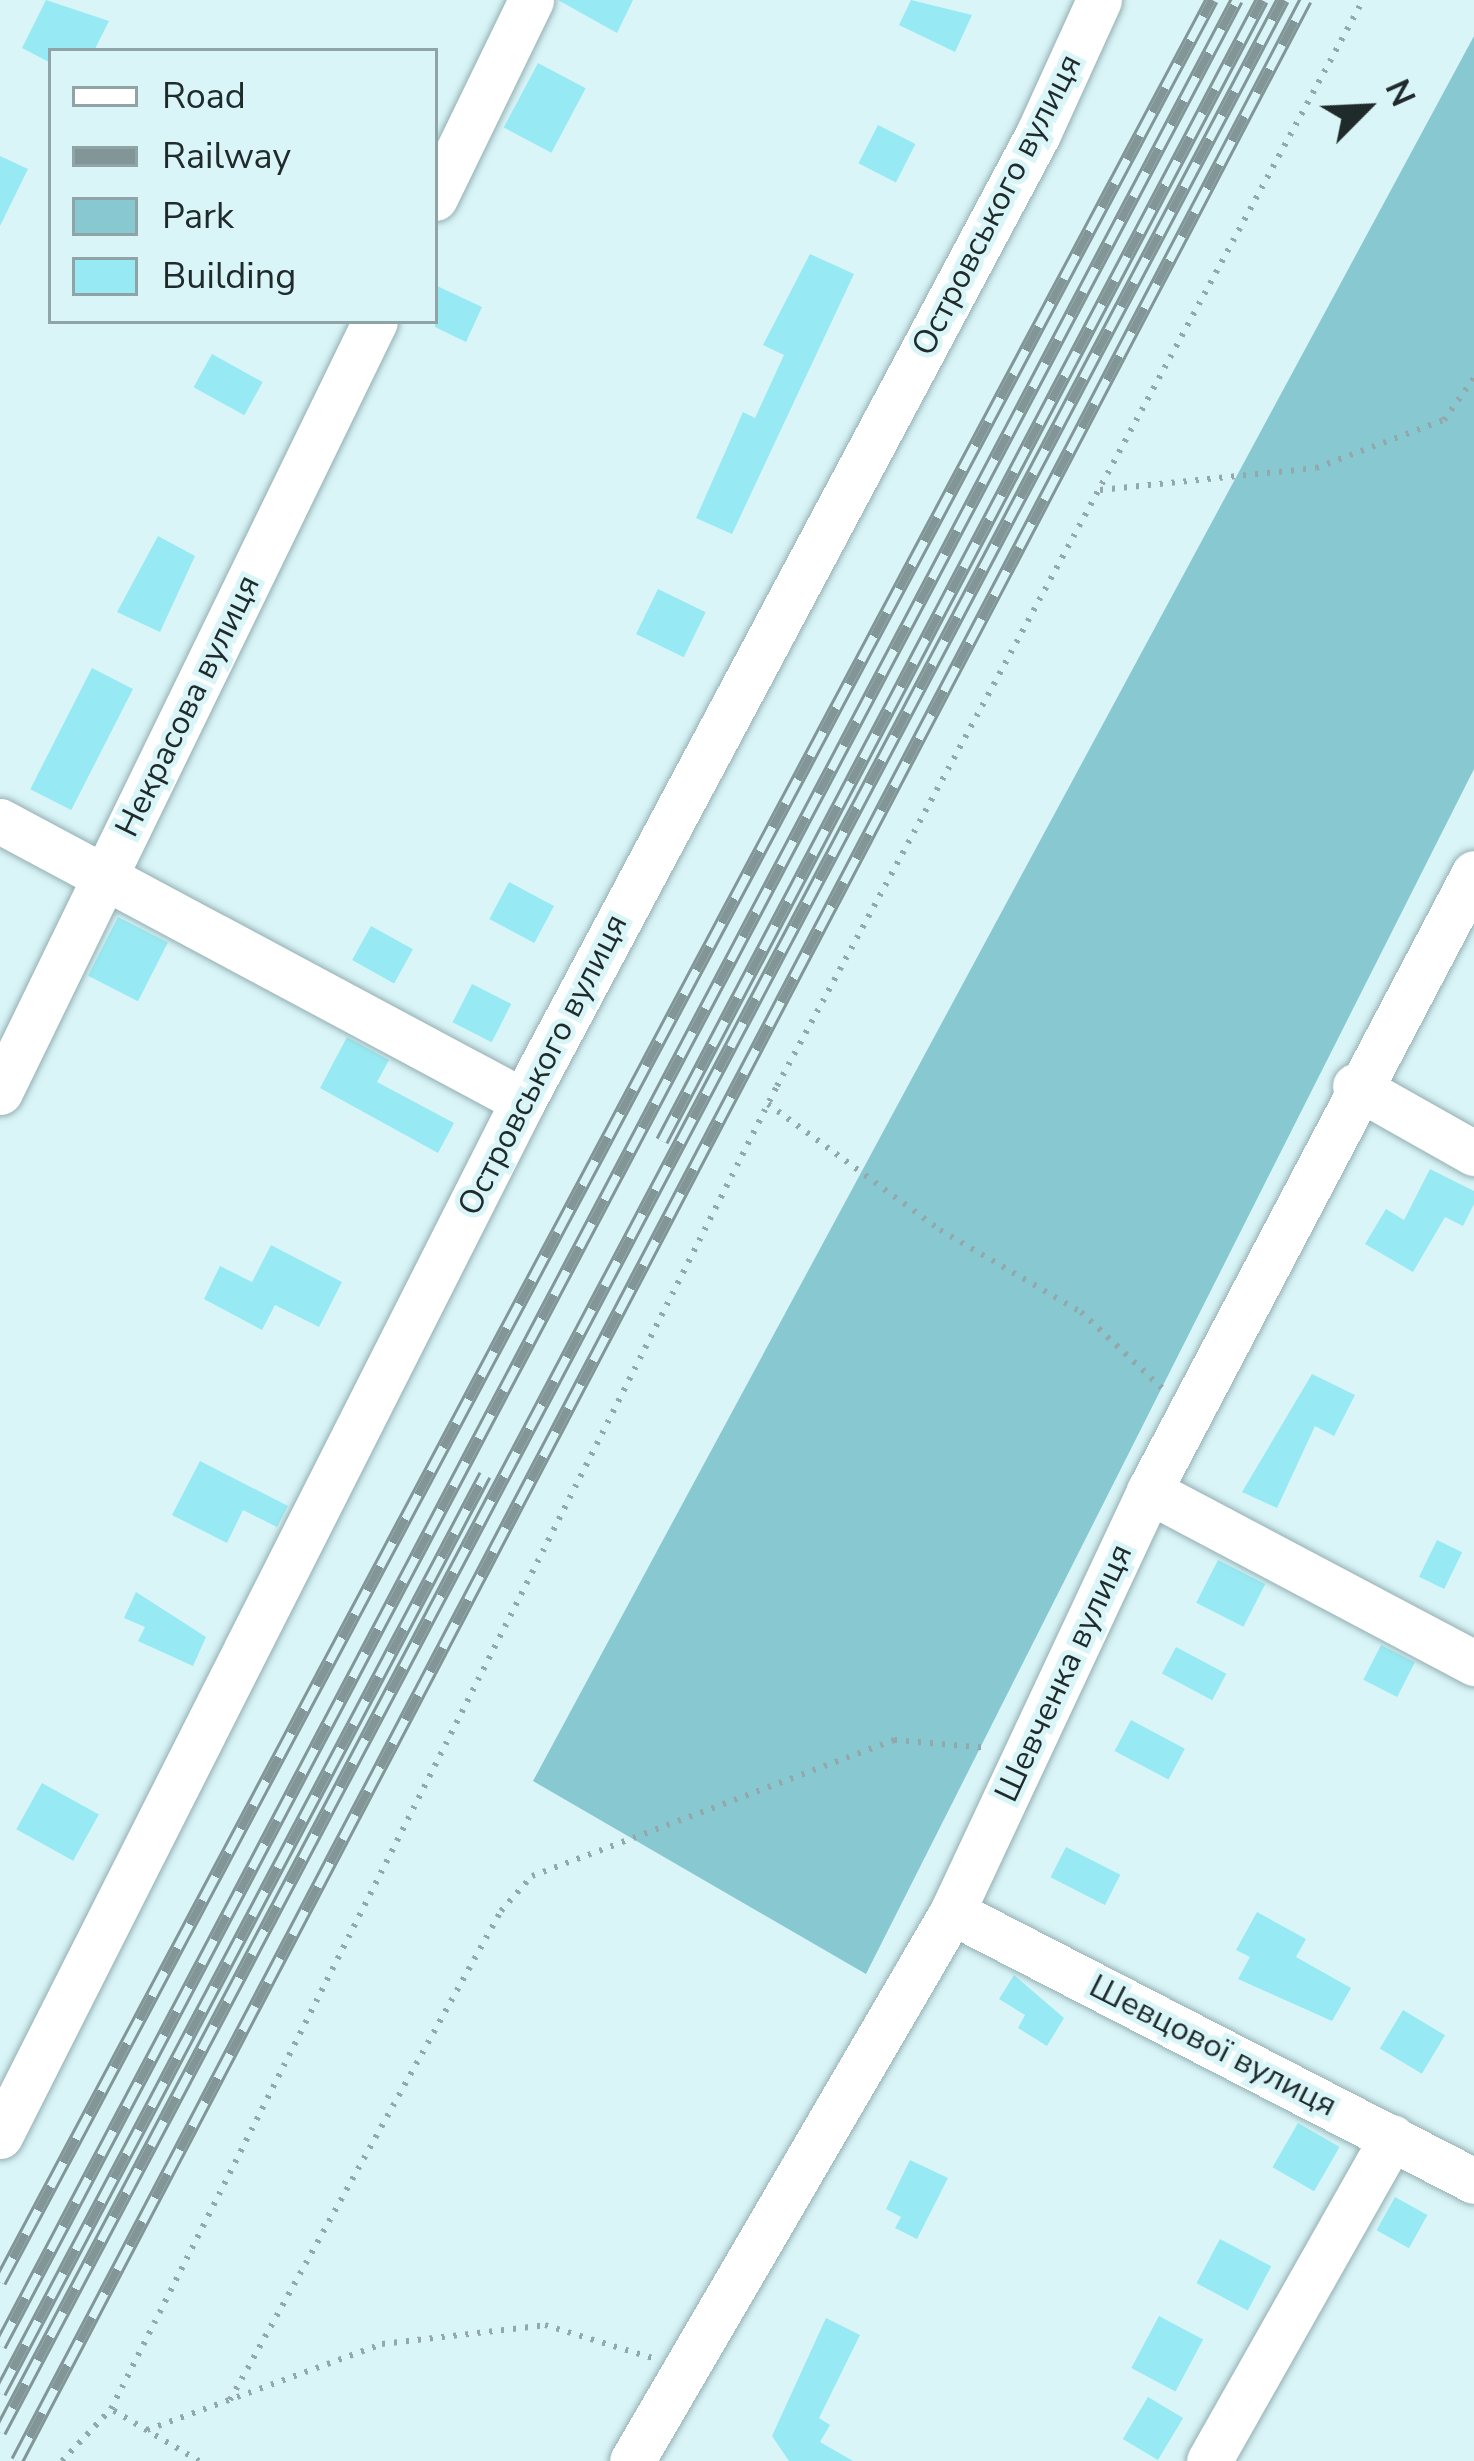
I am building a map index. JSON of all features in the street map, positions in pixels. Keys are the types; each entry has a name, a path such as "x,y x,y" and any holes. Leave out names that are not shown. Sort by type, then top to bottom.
{"street":[{"path":"438,192 531,0"},
{"name":"Островського вулиця","path":"0,2136 523,1101 1038,134 1099,0"},
{"name":"Некрасова вулиця","path":"0,1092 374,324"},
{"path":"0,821 523,1101"},
{"name":"Шевченка вулиця","path":"632,2461 952,1912 1149,1491 1355,1086 1474,873"},
{"path":"1355,1086 1474,1153"},
{"path":"1149,1491 1474,1663"},
{"name":"Шевцової вулиця","path":"952,1912 1474,2181"},
{"path":"1209,2461 1392,2138"}],"path":[{"path":"62,2461 111,2409 768,1104 1363,0"},
{"path":"1100,490 1316,468 1444,420 1474,378"},
{"path":"768,1104 940,1230 1081,1312 1189,1413"},
{"path":"230,2400 501,1911 532,1876 895,1740 1027,1751"},
{"path":"148,2430 382,2344 545,2325 684,2368"},
{"path":"111,2409 200,2461"}],"green space":[{"path":"1474,36 1474,769 866,1974 533,1781"}],"building":[{"path":"46,0 109,21 96,48 48,48 48,61 22,48"},
{"path":"558,0 633,0 617,33"},
{"path":"911,0 972,15 955,52 899,25"},
{"path":"538,63 586,88 551,153 504,127"},
{"path":"878,125 915,144 896,182 858,163"},
{"path":"0,156 28,169 0,226"},
{"path":"810,254 854,274 732,534 696,518 743,412 755,418 784,355 763,345"},
{"path":"438,286 482,307 466,342 435,327"},
{"path":"212,354 263,382 244,415 194,387"},
{"path":"158,536 195,556 160,632 117,612"},
{"path":"658,589 706,612 684,657 636,634"},
{"path":"92,668 133,689 71,810 30,789"},
{"path":"509,882 554,906 534,943 489,919"},
{"path":"118,917 168,942 138,1001 88,976"},
{"path":"371,926 413,949 394,983 352,960"},
{"path":"472,984 511,1004 492,1042 452,1022"},
{"path":"347,1037 389,1060 377,1082 454,1123 438,1153 320,1088"},
{"path":"1430,1169 1474,1191 1474,1204 1463,1226 1445,1217 1413,1272 1365,1244 1386,1209 1404,1220"},
{"path":"271,1245 342,1282 319,1327 275,1305 262,1330 204,1299 220,1266 252,1282"},
{"path":"1312,1374 1355,1395 1334,1436 1315,1426 1277,1508 1242,1492"},
{"path":"200,1461 288,1506 277,1527 243,1510 227,1543 172,1515"},
{"path":"1437,1540 1462,1552 1444,1589 1419,1577"},
{"path":"1218,1560 1265,1584 1243,1627 1196,1603"},
{"path":"136,1592 206,1637 193,1666 138,1641 145,1627 124,1618"},
{"path":"1381,1645 1415,1662 1397,1697 1363,1680"},
{"path":"1176,1647 1226,1674 1212,1700 1162,1673"},
{"path":"1131,1720 1185,1749 1168,1780 1115,1751"},
{"path":"42,1783 99,1815 73,1861 16,1829"},
{"path":"1066,1847 1120,1875 1105,1905 1051,1877"},
{"path":"1257,1912 1306,1939 1296,1957 1351,1988 1332,2021 1238,1979 1250,1957 1236,1950"},
{"path":"1014,1975 1064,2018 1047,2046 1018,2028 1025,2015 999,1999"},
{"path":"1403,2010 1445,2035 1422,2074 1380,2049"},
{"path":"1298,2123 1340,2147 1314,2191 1272,2167"},
{"path":"910,2160 948,2178 917,2239 895,2228 901,2217 886,2209"},
{"path":"1395,2197 1427,2215 1409,2248 1377,2230"},
{"path":"1220,2239 1271,2266 1248,2310 1197,2283"},
{"path":"1159,2316 1203,2339 1175,2392 1131,2368"},
{"path":"826,2318 860,2335 819,2418 830,2425 820,2442 853,2461 789,2461 772,2436"},
{"path":"1148,2397 1183,2418 1158,2460 1123,2439"}],"railway":[{"path":"0,2282 1212,0"},
{"path":"0,2346 1237,0"},
{"path":"662,1141 1262,0"},
{"path":"0,2432 1283,0"},
{"path":"17,2461 1306,0"},
{"path":"0,2393 485,1475"}]}
